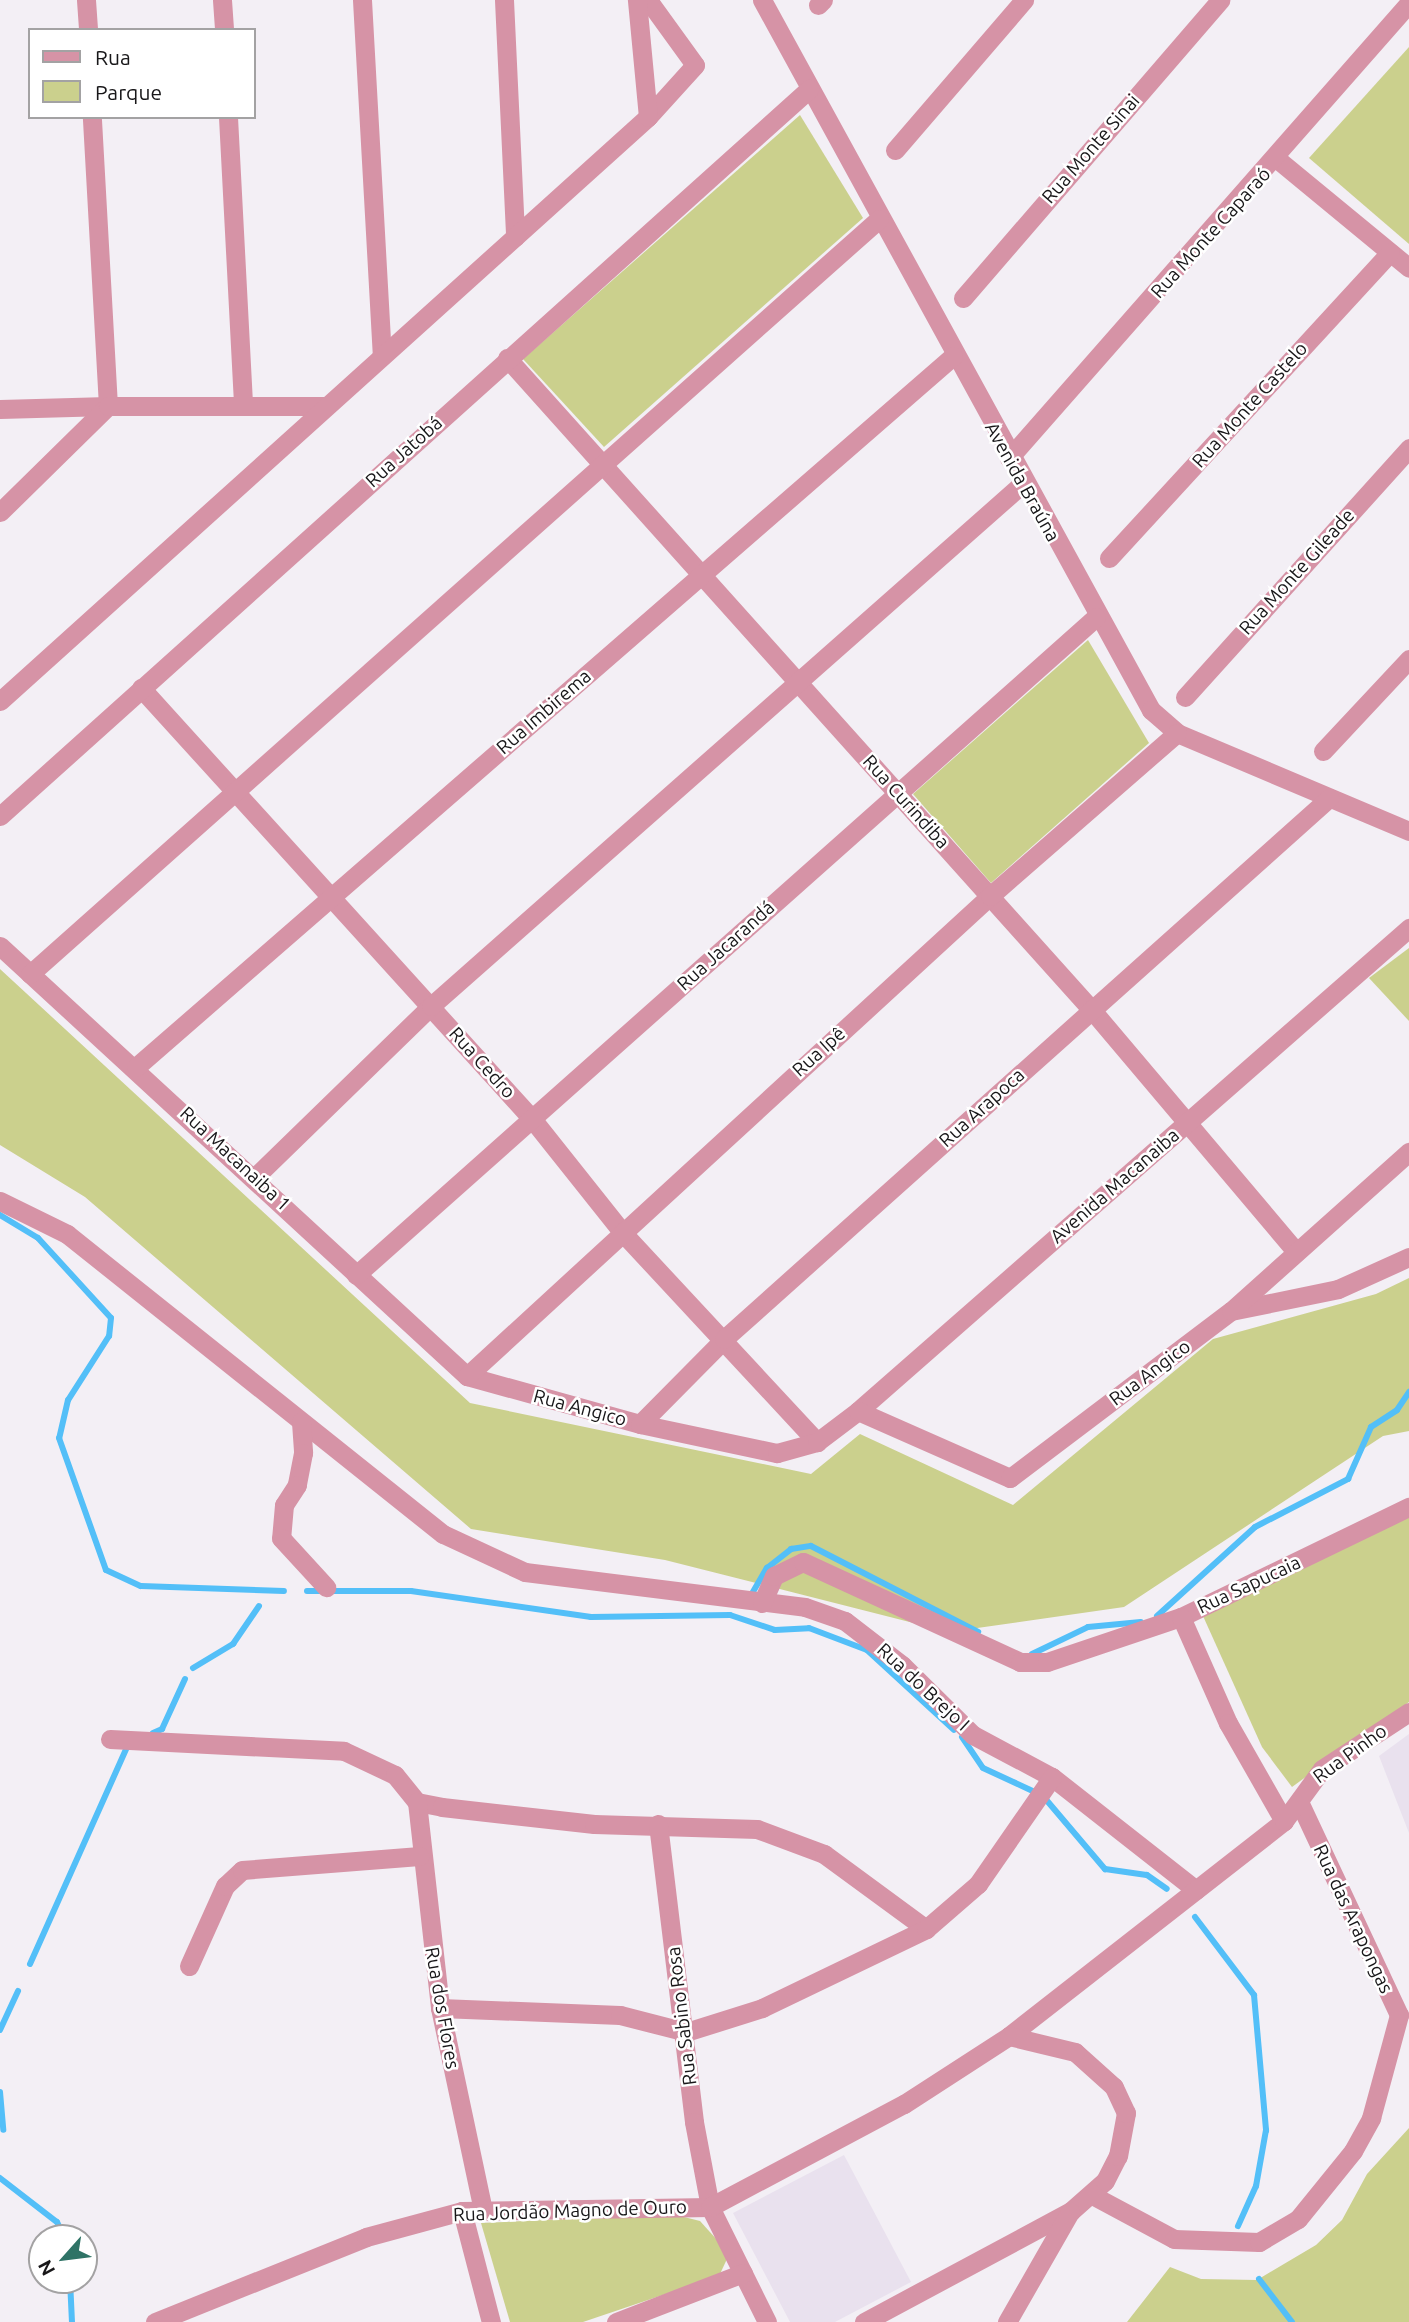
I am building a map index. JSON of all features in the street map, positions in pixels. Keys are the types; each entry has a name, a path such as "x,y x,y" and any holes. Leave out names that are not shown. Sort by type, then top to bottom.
{"street":[{"path":"86,0 88,28"},
{"path":"222,0 223,28"},
{"path":"362,0 382,355"},
{"path":"504,0 515,237"},
{"path":"637,0 648,117"},
{"path":"0,701 324,406 648,117 695,65 648,0"},
{"name":"Avenida Braúna","path":"762,0 1022,484 1096,617 1152,710 1177,733 1409,831"},
{"path":"895,150 1024,0"},
{"name":"Rua Monte Sinai","path":"963,298 1220,0"},
{"name":"Rua Monte Caparaó","path":"1009,458 1277,159 1409,3"},
{"name":"Rua Jatobá","path":"0,816 809,89"},
{"path":"0,512 108,406 92,119"},
{"path":"228,119 243,405"},
{"path":"1277,159 1409,268"},
{"path":"30,974 879,219"},
{"name":"Rua Monte Castelo","path":"1110,558 1390,252"},
{"name":"Rua Imbirema","path":"136,1067 953,356"},
{"name":"Rua Curindiba","path":"507,358 1091,1009 1296,1252"},
{"path":"0,409 324,406"},
{"name":"Rua Monte Gileade","path":"1185,697 1409,448"},
{"path":"256,1177 431,1006 1022,484"},
{"name":"Rua Jacarandá","path":"356,1275 1096,617"},
{"path":"1323,751 1409,659"},
{"name":"Rua Cedro","path":"141,688 237,790 533,1119 622,1232 817,1442"},
{"name":"Rua Ipê","path":"467,1376 990,896 1177,733"},
{"name":"Rua Arapoca","path":"640,1424 724,1339 1329,798"},
{"name":"Avenida Macanaiba","path":"817,1442 858,1411 1409,928"},
{"name":"Rua Macanaiba 1","path":"0,946 256,1177 356,1275 467,1376"},
{"name":"Rua Angico","path":"858,1411 1010,1478 1231,1311 1409,1152"},
{"name":"Rua do Brejo I","path":"0,1201 67,1234 414,1516 525,1573 804,1607 845,1621 902,1665 974,1735 1052,1777 1196,1890"},
{"path":"1231,1311 1338,1289 1409,1257"},
{"name":"Rua Angico","path":"467,1376 640,1424 778,1453 817,1442"},
{"path":"301,1422 303,1453 297,1485 284,1505 281,1538 326,1587"},
{"name":"Rua Sapucaia","path":"1284,1821 1228,1723 1181,1617 1409,1507"},
{"path":"762,1603 774,1576 803,1562 1020,1662 1047,1662 1181,1617"},
{"name":"Rua Pinho","path":"710,2207 904,2104 1009,2036 1284,1821 1322,1769 1409,1712"},
{"path":"110,1739 344,1751 395,1775 417,1802 594,1824 716,1825 788,1837 862,1878 926,1929"},
{"path":"440,2008 620,2015 686,2032 794,1994 926,1929 984,1876 1052,1777"},
{"name":"Rua dos Flores","path":"417,1802 419,1856 440,2008 483,2211"},
{"name":"Rua das Arapongas","path":"1092,2195 1174,2239 1259,2242 1298,2219 1325,2192 1371,2118 1399,2015 1299,1802"},
{"name":"Rua Sabino Rosa","path":"658,1824 686,2032 694,2122 710,2207 767,2322"},
{"path":"189,1966 225,1886 242,1870 419,1856"},
{"path":"864,2322 1071,2211 1092,2195 1126,2137 1126,2113 1114,2087 1075,2052 1009,2036"},
{"name":"Rua Jordão Magno de Ouro","path":"155,2322 366,2237 462,2211 710,2207"},
{"path":"462,2211 491,2322"},
{"path":"1007,2322 1071,2211"},
{"path":"616,2322 743,2273"}],"shaded area":[{"path":"1409,1734 1409,1833 1379,1756"},
{"path":"844,2155 911,2282 835,2322 790,2322 733,2213"}],"green space":[{"path":"1409,47 1409,244 1309,158"},
{"path":"800,115 863,218 604,447 523,359"},
{"path":"1088,640 1149,743 991,883 913,794"},
{"path":"1409,948 1409,1021 1369,978"},
{"path":"0,969 470,1403 811,1474 860,1434 1013,1505 1213,1339 1376,1294 1409,1278 1409,1431 1383,1436 1124,1607 949,1632 665,1560 471,1529 85,1197 0,1145"},
{"path":"1409,1515 1409,1702 1292,1787 1262,1747 1203,1616"},
{"path":"1409,2128 1409,2322 1127,2322 1170,2267 1201,2279 1257,2280 1316,2245 1342,2220 1367,2174"},
{"path":"672,2214 700,2221 718,2241 727,2259 719,2276 583,2322 510,2322 481,2223"}],"waterway":[{"path":"0,1215 38,1238 111,1318 109,1336 68,1400 59,1438 106,1570 141,1586 284,1591"},
{"path":"1157,1616 1255,1527 1348,1479 1371,1427 1397,1410 1409,1392"},
{"path":"750,1597 767,1568 791,1549 811,1546 978,1632"},
{"path":"307,1591 411,1591 591,1617 730,1615 775,1630 809,1628 867,1650 954,1730"},
{"path":"193,1668 233,1644 259,1606"},
{"path":"1032,1654 1088,1627 1141,1622"},
{"path":"153,1733 162,1729 185,1679"},
{"path":"962,1737 983,1768 1037,1793"},
{"path":"30,1964 129,1743"},
{"path":"1043,1796 1105,1869 1147,1875 1167,1889"},
{"path":"1195,1917 1254,1995 1266,2130 1256,2186 1238,2226"},
{"path":"0,2030 18,1991"},
{"path":"0,2092 3,2130"},
{"path":"0,2178 58,2224"},
{"path":"1259,2279 1292,2322"},
{"path":"71,2294 72,2322"}]}
